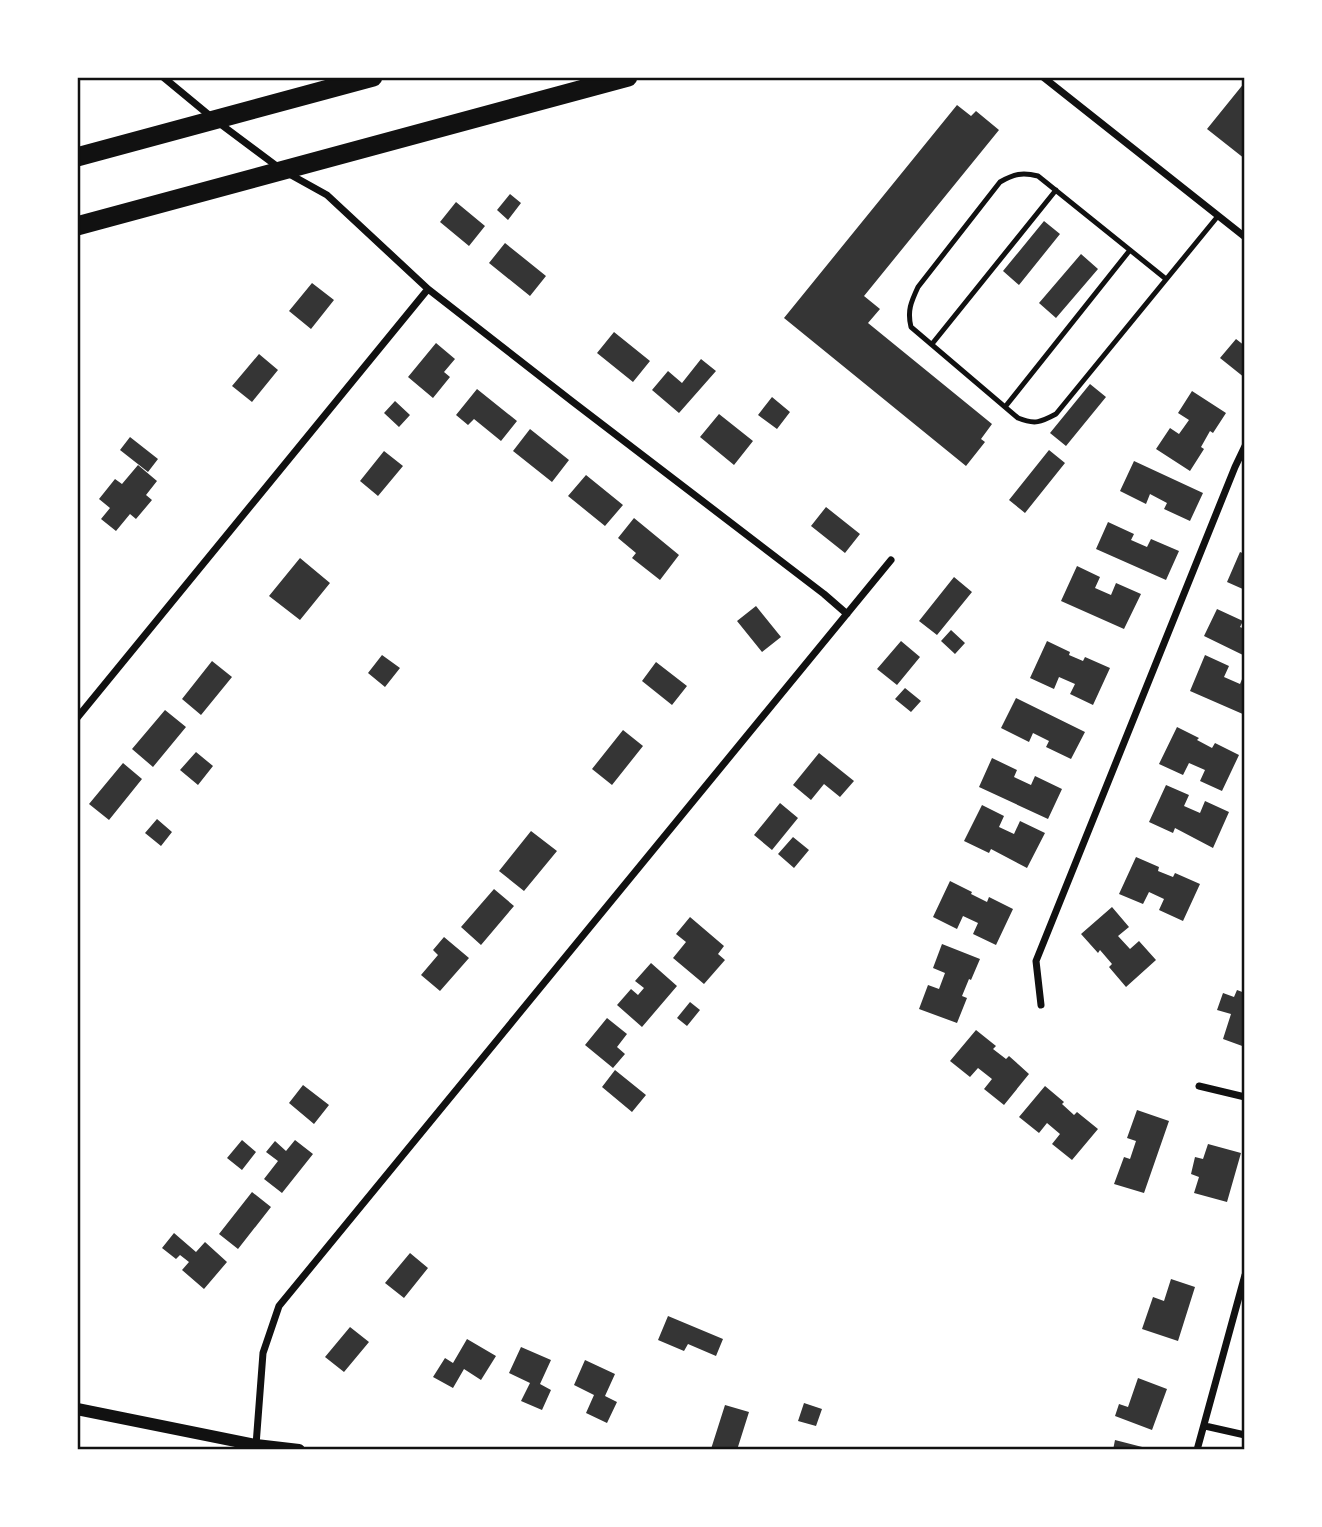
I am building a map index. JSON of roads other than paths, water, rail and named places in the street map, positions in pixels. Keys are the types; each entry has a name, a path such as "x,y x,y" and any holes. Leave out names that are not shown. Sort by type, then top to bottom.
{"highway":[{"path":"77,157 373,77"},
{"path":"77,226 628,77"}],"street":[{"path":"163,77 282,170 327,195 428,289 847,614"},
{"path":"1042,77 1245,237"},
{"path":"77,718 428,289"},
{"path":"1041,1005 1035,961 1245,446"},
{"path":"256,1445 263,1353 279,1306 891,561"},
{"path":"1199,1086 1245,1097"},
{"path":"1198,1450 1245,1275"},
{"path":"77,1409 256,1445 299,1450"},
{"path":"1205,1426 1245,1435"}],"lane":[{"path":"1166,279 1038,176 1025,173 1013,175 1000,183 918,288 911,301 908,316 911,327 1018,418 1029,423 1043,421 1056,414 1218,216"},
{"path":"932,344 1056,190"},
{"path":"1005,407 1130,250"}]}
